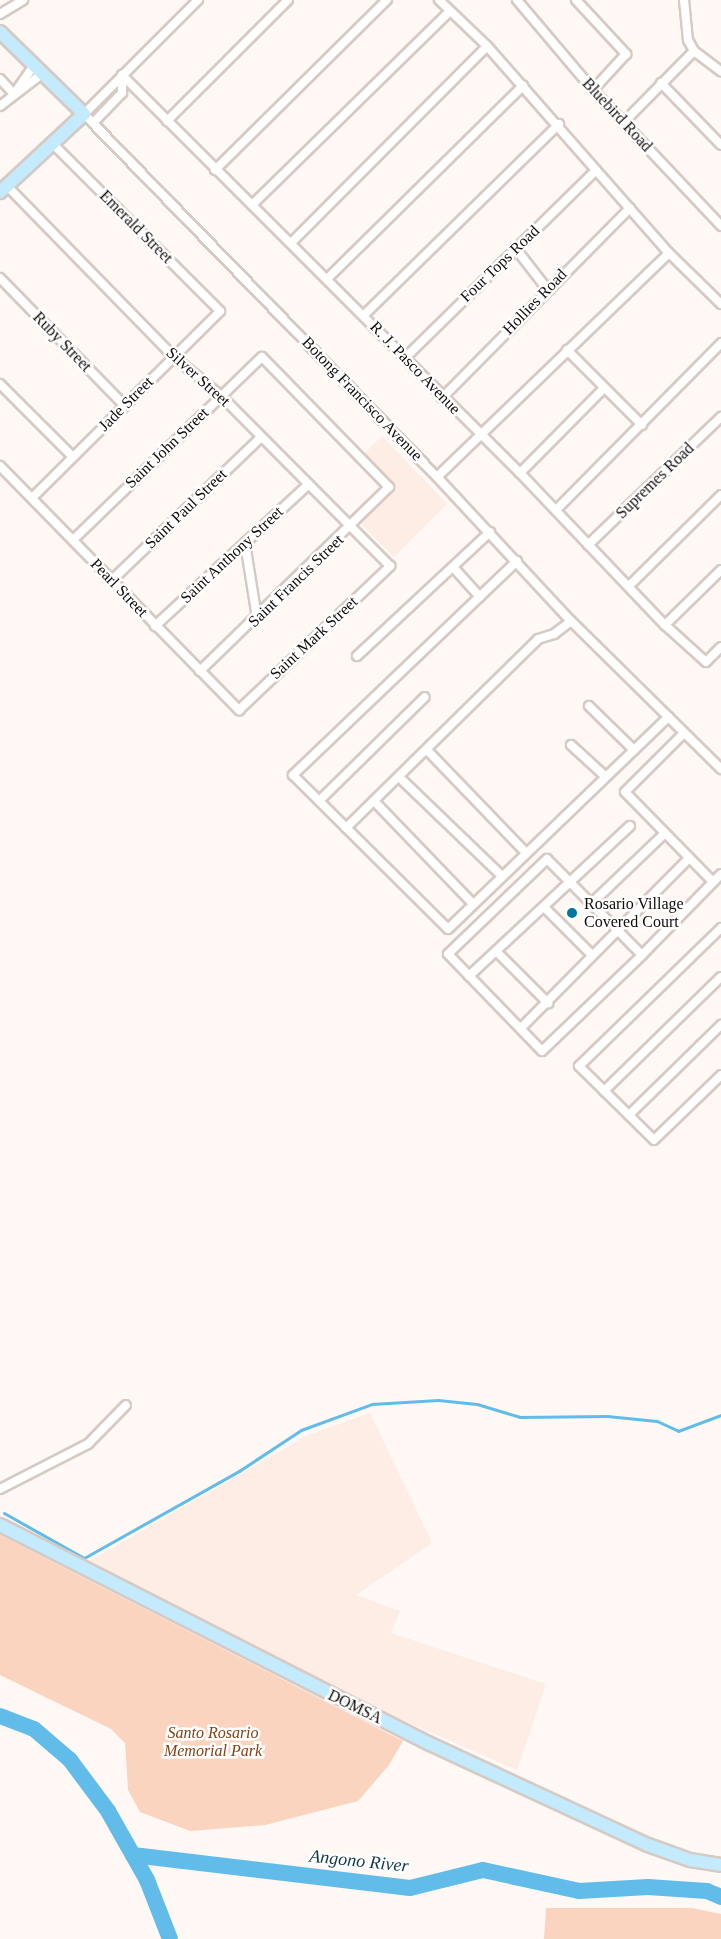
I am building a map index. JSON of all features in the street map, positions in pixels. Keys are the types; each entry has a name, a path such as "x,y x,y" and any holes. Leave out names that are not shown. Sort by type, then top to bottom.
{"main road":[{"name":"Botong Francisco Avenue","path":"0,32 88,118"},
{"path":"3,189 52,143 88,118"},
{"name":"DOMSA","path":"0,1525 428,1743 648,1845 690,1860 721,1865"}],"street":[{"path":"0,14 23,0"},
{"path":"88,118 122,75 198,0"},
{"path":"167,121 288,0"},
{"path":"215,170 387,0"},
{"path":"439,0 487,46 559,124 669,253 721,304"},
{"name":"Bluebird Road","path":"517,0 592,90 721,226"},
{"path":"576,0 627,54 592,90"},
{"path":"684,0 685,29 694,51 721,71"},
{"path":"252,206 450,11"},
{"path":"292,242 487,46"},
{"path":"623,123 694,51"},
{"path":"0,106 38,69"},
{"path":"88,118 122,93 122,75"},
{"name":"R. J. Pasco Avenue","path":"122,75 215,170 328,278 478,434 520,472 665,625 706,662 721,646"},
{"path":"0,79 14,94"},
{"path":"661,83 721,145"},
{"path":"328,278 523,86"},
{"name":"Botong Francisco Avenue","path":"88,118 437,477 571,621 721,769"},
{"path":"364,315 559,124"},
{"name":"Emerald Street","path":"52,143 220,311"},
{"name":"Four Tops Road","path":"405,358 596,170"},
{"name":"Silver Street","path":"3,189 174,357 221,396 390,566"},
{"name":"Hollies Road","path":"442,398 547,289 630,208"},
{"path":"516,249 547,289"},
{"path":"437,477 478,434 669,253"},
{"name":"Ruby Street","path":"0,278 125,406"},
{"name":"Jade Street","path":"32,498 220,311"},
{"path":"556,510 721,343"},
{"path":"567,350 642,425"},
{"name":"Saint John Street","path":"73,540 262,357 389,488"},
{"path":"0,384 73,457"},
{"path":"520,472 604,388"},
{"name":"Supremes Road","path":"588,545 721,417"},
{"name":"Saint Paul Street","path":"111,581 261,437"},
{"name":"Pearl Street","path":"0,466 239,710"},
{"name":"Saint Anthony Street","path":"155,626 309,484"},
{"name":"Saint Francis Street","path":"200,671 389,488"},
{"path":"629,586 721,495"},
{"path":"357,656 489,532"},
{"path":"245,543 257,618"},
{"path":"517,561 293,775 448,929 669,717"},
{"name":"Saint Mark Street","path":"239,710 390,566"},
{"path":"453,567 480,597"},
{"path":"665,625 721,570"},
{"path":"346,828 538,639 554,634 571,621"},
{"path":"319,801 425,697"},
{"path":"589,706 634,750"},
{"path":"684,733 626,792 664,834 713,882"},
{"path":"571,745 606,777"},
{"path":"427,750 526,853"},
{"path":"399,777 502,876"},
{"path":"374,801 473,904"},
{"path":"469,976 630,826"},
{"path":"592,903 664,834"},
{"path":"521,1028 548,1003 617,927 689,858"},
{"path":"642,956 617,927 547,859 448,954 542,1051 642,956 721,873"},
{"path":"544,907 592,955"},
{"path":"721,928 579,1066 654,1140 721,1075"},
{"path":"496,951 548,1003"},
{"path":"604,1091 721,977"},
{"path":"629,1115 721,1025"},
{"path":"0,1489 88,1444 126,1405"}],"shaded area":[{"path":"382,436 447,504 394,557 360,523 396,487 364,454"},
{"path":"370,1413 432,1543 356,1595 400,1611 391,1633 546,1684 517,1770 375,1708 90,1561 308,1435"}],"green space":[{"name":"Santo Rosario Memorial Park","path":"0,1535 403,1741 389,1765 358,1801 265,1825 190,1831 140,1812 128,1790 125,1743 111,1729 0,1675"},
{"path":"546,1908 692,1908 721,1914 721,1939 544,1939"}],"waterway":[{"path":"4,1513 84,1558 239,1471 301,1430 372,1404 438,1400 477,1404 520,1417 607,1416 657,1421 678,1431 721,1415"},
{"name":"Angono River","path":"0,1716 34,1729 70,1760 108,1811 147,1880 170,1939"},
{"name":"Angono River","path":"133,1855 410,1888 483,1870 579,1891 648,1887 707,1891 721,1897"}],"place":[{"name":"Rosario Village Covered Court","path":"572,913"}]}
